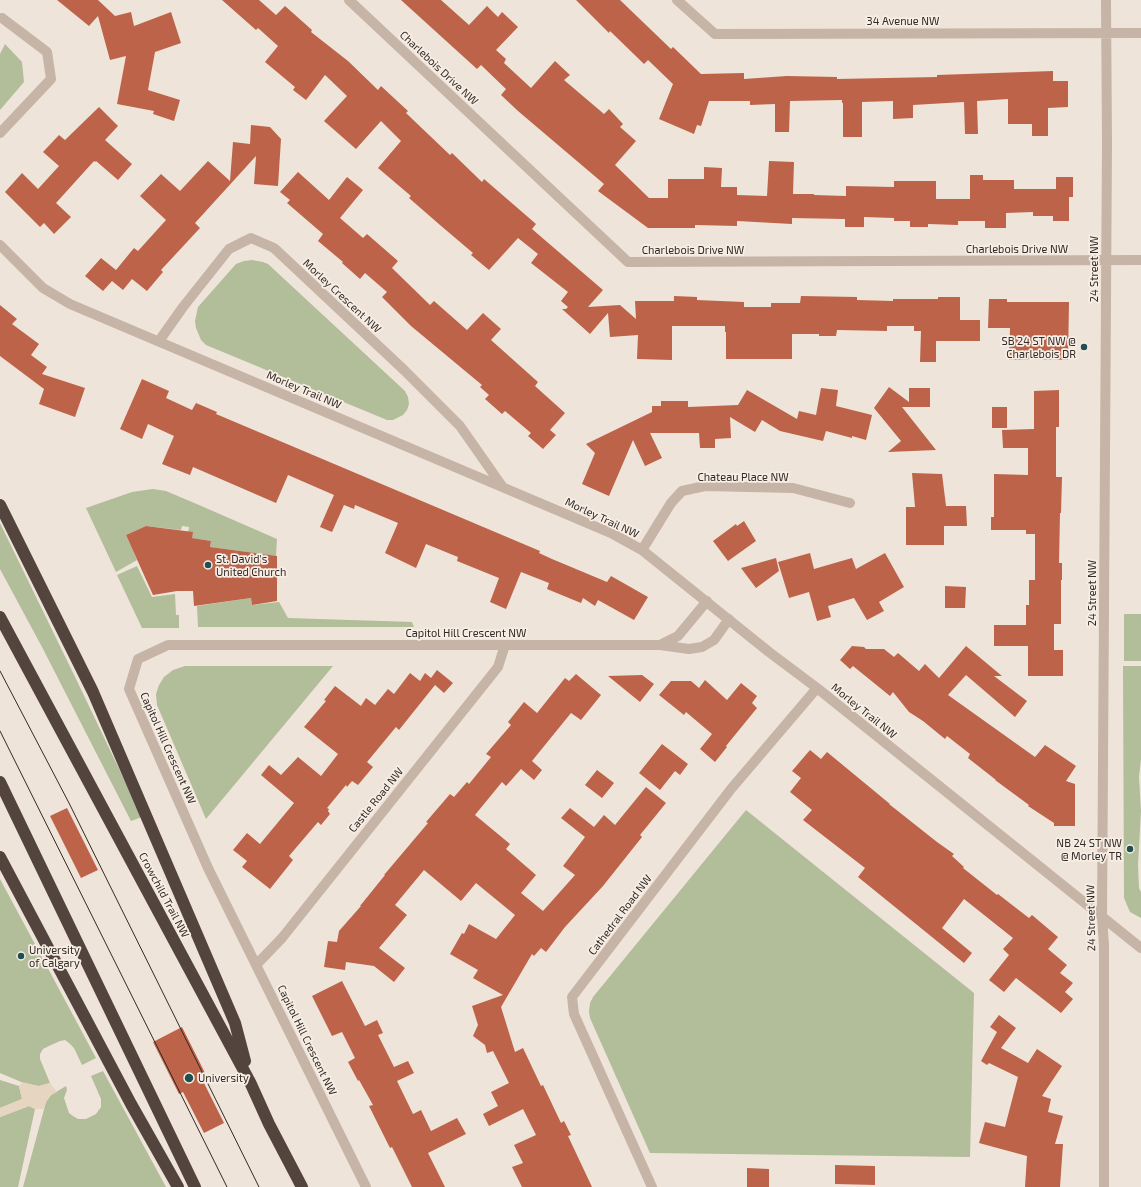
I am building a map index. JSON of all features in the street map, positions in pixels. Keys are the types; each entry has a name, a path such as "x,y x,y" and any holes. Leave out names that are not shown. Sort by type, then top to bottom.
{"highway":[{"path":"0,505 93,692 235,1024 250,1082"},
{"name":"Crowchild Trail NW","path":"0,617 250,1082 269,1124 302,1187"},
{"path":"0,782 195,1187"},
{"path":"0,857 131,1104 178,1187"}],"street":[{"name":"Charlebois Drive NW","path":"349,0 628,262 1141,260"},
{"name":"34 Avenue NW","path":"678,0 715,34 1141,33"},
{"name":"24 Street NW","path":"1104,1187 1104,945 1102,917 1106,0"},
{"path":"0,133 51,79 47,52 2,18"},
{"name":"Morley Crescent NW","path":"159,341 183,306 229,249 251,238 274,248 404,370 460,426 502,486"},
{"name":"Morley Trail NW","path":"0,245 43,288 70,304 502,486 613,534 642,550 769,652 817,688 1141,948"},
{"name":"Chateau Place NW","path":"642,550 671,503 682,491 705,486 793,488 850,504"},
{"name":"Capitol Hill Crescent NW","path":"660,645 678,636 707,602"},
{"name":"Capitol Hill Crescent NW","path":"366,1187 257,964 208,868 129,689 138,659 168,645 660,645 689,650 702,648 714,640 729,619"},
{"name":"Castle Road NW","path":"257,964 282,938 498,667 506,645"},
{"name":"Cathedral Road NW","path":"652,1187 574,1014 572,997 732,789 817,688"}],"green space":[{"path":"5,44 22,62 24,82 0,110 0,54"},
{"path":"252,260 268,264 405,391 409,404 403,415 393,420 387,420 206,345 201,340 195,321 198,307 236,264"},
{"path":"153,489 166,491 277,539 276,556 210,547 211,541 192,538 188,532 189,527 182,526 181,530 146,526 126,535 137,560 116,572 86,508 132,492"},
{"path":"0,523 142,817 131,821 42,647 0,569"},
{"path":"137,566 152,597 175,594 176,615 179,615 179,628 142,628 117,575"},
{"path":"251,598 252,605 279,602 288,618 412,622 414,627 198,627 197,606"},
{"path":"1124,614 1141,614 1141,661 1124,661"},
{"path":"185,666 333,666 206,819 157,705 156,694 164,677 173,670"},
{"path":"1123,666 1141,666 1141,759 1139,777 1141,811 1138,865 1139,888 1141,892 1141,918 1130,912 1124,898"},
{"path":"746,810 974,993 970,1157 650,1153 590,1018 590,1003 593,997"},
{"path":"0,879 96,1058 82,1065 74,1048 65,1040 49,1046 43,1049 40,1054 40,1059 50,1083 39,1086 26,1084 0,1073"},
{"path":"103,1071 166,1187 23,1187 46,1102 51,1095 66,1086 67,1090 64,1098 69,1113 78,1119 86,1119 96,1114 101,1107 101,1099 91,1076"},
{"path":"0,1080 19,1086 22,1099 0,1108"},
{"path":"29,1106 35,1109 18,1187 0,1187 0,1117"}],"shaded area":[{"path":"22,1082 39,1086 50,1083 57,1092 51,1095 46,1102 44,1109 35,1109 29,1106 0,1117 0,1108 22,1099 19,1086"}],"building":[{"path":"57,0 98,0 115,16 131,12 134,26 171,12 181,43 155,52 148,90 180,100 174,121 153,114 154,111 117,104 126,56 110,60 98,16 89,26"},
{"path":"222,0 259,0 276,15 285,6 312,30 311,32 348,61 378,90 381,86 408,111 406,113 450,155 452,153 482,182 484,179 536,224 532,229 603,290 588,307 620,305 636,319 635,301 674,301 674,296 697,297 697,300 744,302 744,307 771,307 771,303 800,303 801,296 857,297 857,300 893,301 893,299 938,299 938,297 960,297 960,320 980,320 980,341 936,341 936,362 920,362 921,331 914,331 914,326 887,326 887,331 837,330 836,336 819,336 819,334 792,334 792,359 726,359 725,326 672,326 672,360 637,359 638,335 610,337 608,313 590,334 562,309 566,309 568,307 561,301 568,292 531,263 538,254 518,238 489,270 471,255 473,253 409,198 411,196 378,168 401,141 381,121 356,149 324,121 347,96 325,75 306,100 293,90 295,87 265,62 278,46 258,28 256,30"},
{"path":"401,0 441,0 469,25 487,6 498,17 502,12 518,27 496,50 506,59 504,63 531,88 555,61 570,75 564,80 604,114 609,109 623,124 620,127 636,141 615,165 649,198 668,198 668,179 704,179 704,167 722,168 721,187 737,187 737,195 767,196 769,161 794,162 793,194 846,196 846,186 894,187 894,181 936,181 936,199 970,199 970,175 983,175 983,180 1014,180 1014,189 1056,189 1056,177 1073,177 1073,197 1069,197 1069,221 1053,221 1053,216 1033,216 1033,212 1006,213 1006,228 985,228 985,221 958,221 958,225 928,224 928,227 910,227 910,221 894,221 894,218 864,217 864,227 845,227 845,219 792,218 792,224 737,221 737,226 695,225 695,228 648,228 598,191 604,184 501,95 506,89 481,65 477,69"},
{"path":"576,0 620,0 671,49 673,47 701,74 744,73 744,79 787,76 837,77 837,79 937,77 937,75 1053,71 1053,81 1068,81 1068,107 1048,108 1048,136 1032,136 1032,124 1008,124 1008,99 977,101 978,134 965,134 964,102 913,105 913,118 893,119 893,101 862,102 862,137 843,137 842,100 790,101 789,132 775,132 775,104 750,105 750,101 709,101 701,126 697,125 694,134 659,119 673,84 648,60 644,64 610,31 609,33"},
{"path":"99,107 118,126 105,140 132,164 118,180 96,161 94,161 56,203 71,217 54,234 44,223 40,227 5,192 22,173 38,189 59,166 43,152 59,135 65,140"},
{"path":"251,125 270,127 281,139 278,186 254,184 256,156 195,223 200,228 161,270 163,272 147,291 132,279 123,290 112,281 103,291 85,276 101,258 116,270 134,248 138,251 166,220 140,196 161,174 180,191 208,161 230,181 233,142 250,144"},
{"path":"298,172 329,200 347,177 363,190 340,218 363,238 367,234 398,261 392,268 430,305 434,301 467,330 483,313 501,329 491,340 538,382 535,386 565,413 550,430 556,435 543,449 528,436 531,433 505,411 502,414 485,399 489,395 480,387 482,385 411,326 382,297 387,292 365,273 360,279 342,263 343,262 318,241 323,234 287,203 290,200 280,192"},
{"path":"989,299 1007,299 1007,302 1069,302 1068,360 1009,360 1010,328 988,328"},
{"path":"0,305 17,319 12,324 39,344 31,355 47,367 42,374 85,388 75,417 39,404 44,389 0,356"},
{"path":"142,379 169,391 166,398 192,410 196,403 217,412 216,414 540,551 539,553 607,582 611,576 648,597 634,620 598,600 595,606 583,598 581,603 547,589 549,583 521,572 506,609 490,602 499,578 457,561 458,557 426,544 416,568 385,553 398,523 355,505 354,509 344,505 332,532 320,527 334,495 288,475 276,503 193,467 190,475 162,464 174,436 148,424 142,439 120,429"},
{"path":"889,387 909,402 909,388 930,388 930,407 902,407 936,450 888,452 901,441 874,408"},
{"path":"821,388 838,390 836,406 872,415 866,440 826,431 823,441 780,431 762,420 755,432 730,417 731,438 715,439 715,448 700,448 699,433 650,433 662,458 645,466 633,440 609,496 582,484 595,453 586,444 652,412 652,406 661,406 661,401 688,401 688,407 738,405 747,390 797,419 799,411 816,415"},
{"path":"1059,390 1059,427 1056,427 1056,477 1062,477 1059,563 1062,563 1062,580 1061,624 1054,624 1054,650 1063,650 1063,676 1028,676 1028,646 994,646 994,625 1026,625 1026,605 1029,605 1029,580 1035,580 1035,534 1026,534 1026,530 991,530 991,517 994,517 994,474 1028,475 1028,448 1003,448 1002,430 1034,429 1034,391"},
{"path":"992,407 1007,407 1007,428 992,428"},
{"path":"912,473 942,474 946,506 966,506 967,526 944,526 944,545 906,545 906,507 915,507"},
{"path":"744,521 756,541 728,561 713,541 736,524 737,526"},
{"name":"St. David's United Church","path":"146,526 193,532 192,538 211,541 210,547 277,556 277,601 252,605 251,598 194,606 193,591 177,591 153,595 126,535"},
{"path":"810,553 814,569 852,558 856,569 885,553 904,587 879,602 884,611 867,620 854,598 828,606 831,617 817,621 809,592 789,598 778,562"},
{"path":"776,558 779,571 756,588 741,568"},
{"path":"945,586 966,587 965,608 945,608"},
{"path":"852,646 864,647 866,649 884,649 894,657 898,653 919,671 925,664 939,678 966,646 1002,676 994,676 1027,701 1015,717 966,675 948,695 1035,757 1045,745 1076,766 1066,781 1075,784 1075,826 1054,826 1054,823 1028,806 1029,805 968,758 970,754 947,736 945,739 923,721 909,712 893,692 890,696 853,666 850,669 840,660"},
{"path":"437,670 453,683 444,693 435,685 399,730 396,727 367,762 373,767 358,785 352,781 347,787 346,785 327,808 329,809 328,811 330,814 321,825 318,822 289,856 293,860 270,889 242,867 247,861 233,850 247,833 260,844 294,803 261,775 269,765 281,775 298,757 321,776 338,754 304,727 326,701 324,700 335,686 361,706 366,698 375,705 388,689 394,694 410,673 420,681 425,673 431,678"},
{"path":"576,674 601,695 581,720 571,713 532,761 542,770 534,780 521,769 506,786 502,782 475,815 510,844 506,849 536,875 521,893 543,911 575,875 563,866 585,837 561,818 570,808 594,827 604,815 615,825 646,787 666,803 640,835 642,837 603,886 565,927 546,952 541,948 534,956 532,954 501,1007 515,1052 523,1048 561,1123 564,1121 571,1135 568,1136 592,1187 522,1187 512,1167 523,1163 514,1145 536,1135 523,1109 489,1126 483,1114 498,1106 491,1092 509,1083 493,1051 487,1053 485,1045 473,1036 478,1025 472,1006 503,995 473,978 478,970 450,954 469,924 496,939 515,915 476,883 461,901 424,870 395,905 407,915 379,948 405,968 394,982 374,966 346,962 345,970 324,967 328,941 337,942 339,931 361,906 384,875 428,823 426,822 450,794 454,797 467,782 469,784 491,757 486,754 511,725 508,722 524,702 537,713 565,678 569,681"},
{"path":"642,675 654,684 640,702 608,676"},
{"path":"705,680 727,700 741,683 757,696 752,703 757,708 715,762 700,749 712,734 686,712 684,715 659,695 671,681 691,681 699,688"},
{"path":"662,744 688,764 680,775 675,771 660,790 639,773"},
{"path":"810,750 821,759 827,752 889,804 954,854 952,856 964,867 963,868 1029,918 1032,915 1058,937 1048,949 1067,965 1060,973 1073,983 1065,992 1073,999 1061,1013 1016,978 1004,992 989,980 1009,955 1003,949 1013,938 964,899 942,928 972,953 964,963 858,877 865,868 803,820 812,810 790,792 801,778 792,771"},
{"path":"597,770 614,783 602,798 585,785"},
{"path":"67,808 98,870 81,878 50,816"},
{"path":"342,981 365,1026 377,1020 383,1033 378,1035 394,1067 408,1061 414,1073 397,1081 413,1114 421,1110 431,1131 457,1118 466,1134 428,1153 445,1187 412,1187 369,1106 373,1105 348,1062 355,1058 342,1032 332,1036 312,996"},
{"path":"999,1015 1016,1028 1001,1048 1028,1063 1037,1049 1062,1066 1042,1096 1051,1099 1048,1112 1063,1116 1055,1144 1063,1144 1060,1187 1025,1187 1027,1156 979,1143 985,1122 1005,1127 1018,1077 989,1063 987,1065 981,1061 997,1032 990,1027"},
{"name":"University","path":"182,1027 208,1079 203,1081 224,1123 204,1133 183,1092 179,1094 153,1042"},
{"path":"835,1165 875,1166 875,1185 835,1184"},
{"path":"747,1168 769,1169 769,1187 747,1187"}],"tram line":[{"path":"0,671 69,803 259,1187"},
{"path":"0,731 227,1187"}],"place":[{"name":"SB 24 ST NW @ Charlebois DR","path":"1084,347"},
{"name":"St. David's United Church","path":"208,565"},
{"name":"NB 24 ST NW @ Morley TR","path":"1130,849"},
{"name":"University of Calgary","path":"21,956"},
{"name":"University","path":"189,1078"}]}
